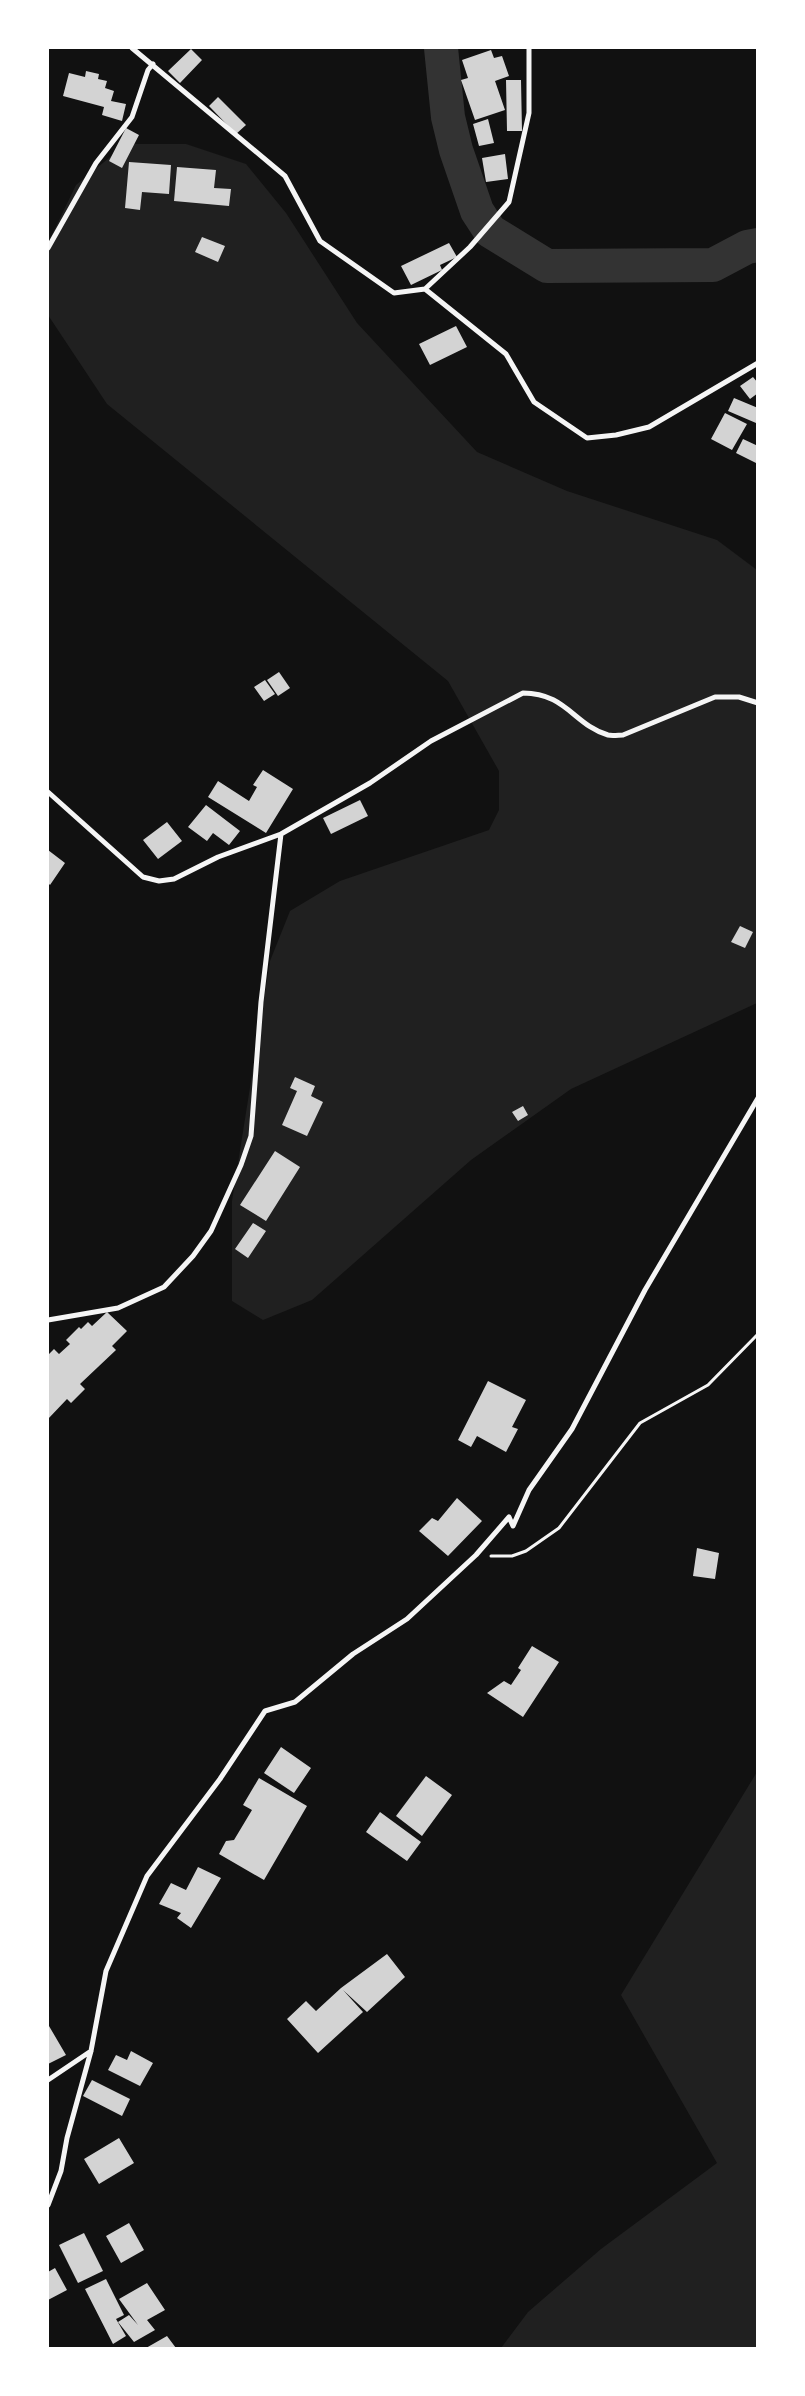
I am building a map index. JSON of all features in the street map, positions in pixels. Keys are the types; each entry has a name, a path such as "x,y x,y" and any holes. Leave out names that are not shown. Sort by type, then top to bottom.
{"street":[{"path":"132,48 285,176 320,241 394,293 425,288 477,238 509,202 529,113 529,48"},
{"path":"48,248 96,163 132,117 148,70 153,64"},
{"path":"425,288 506,354 534,402 587,438 616,435 650,427 758,363"},
{"path":"48,792 144,877 160,881 174,879 210,861 281,834 370,783 431,741 523,693 539,693 554,699 609,735 624,735 715,697 739,697 758,703"},
{"path":"48,1320 118,1308 164,1287 193,1256 211,1230 241,1165 251,1136 261,1002 281,834"},
{"path":"48,2205 61,2171 67,2138 91,2051 106,1971 147,1876 220,1779 264,1711 295,1702 353,1654 407,1619 476,1555 509,1517 513,1526 529,1490 572,1429 645,1290 758,1098"},
{"path":"48,2080 91,2051"}],"path":[{"path":"476,1555 512,1556 526,1552 559,1528 640,1423 708,1385 758,1334"}],"shaded area":[{"path":"126,144 186,144 246,164 286,213 357,323 477,452 567,491 717,540 757,570 757,1003 571,1089 471,1160 312,1300 263,1320 232,1301 232,1201 270,961 290,911 340,881 489,830 499,810 499,771 448,681 107,404 48,315 48,243 76,185"},
{"path":"757,1772 757,2348 501,2348 528,2312 601,2249 717,2163 621,1995"}],"building":[{"path":"191,49 202,60 180,83 168,71"},
{"path":"491,50 494,58 502,56 509,76 495,81 505,110 475,120 461,80 468,78 462,60"},
{"path":"86,71 99,74 98,79 107,81 105,88 114,91 111,101 126,104 122,121 102,115 104,107 63,96 69,73 85,77"},
{"path":"506,80 521,80 522,131 507,131"},
{"path":"218,97 246,125 236,134 209,106"},
{"path":"488,119 494,143 479,146 473,124"},
{"path":"126,128 139,135 122,168 109,161"},
{"path":"505,154 508,179 486,182 482,158"},
{"path":"129,162 171,165 169,194 142,192 140,210 125,208"},
{"path":"177,167 216,170 214,188 231,189 229,206 174,201"},
{"path":"202,237 225,246 218,262 195,252"},
{"path":"449,243 457,257 440,265 442,270 411,285 401,266"},
{"path":"456,326 467,347 430,365 419,344"},
{"path":"753,377 758,383 758,393 750,399 740,386"},
{"path":"734,398 758,408 756,423 728,411"},
{"path":"725,413 747,424 732,450 711,439"},
{"path":"743,439 758,446 758,464 736,453"},
{"path":"279,672 290,688 278,696 267,680"},
{"path":"265,680 275,694 264,701 254,687"},
{"path":"263,770 293,789 266,833 208,797 218,781 249,801 257,787 253,785"},
{"path":"360,800 368,816 331,834 323,818"},
{"path":"206,805 240,831 229,845 213,833 207,841 188,827"},
{"path":"167,822 182,841 158,859 143,840"},
{"path":"48,850 65,863 50,885 48,883"},
{"path":"740,926 753,932 745,948 731,942"},
{"path":"295,1077 315,1086 311,1096 323,1102 307,1136 282,1125 297,1091 290,1088"},
{"path":"523,1106 528,1115 518,1121 512,1112"},
{"path":"275,1151 300,1167 266,1221 240,1205"},
{"path":"253,1223 266,1231 248,1258 235,1249"},
{"path":"107,1312 127,1331 112,1346 116,1350 80,1384 85,1389 71,1403 67,1399 48,1419 48,1355 54,1349 59,1354 70,1344 66,1340 79,1327 81,1329 88,1322 92,1326"},
{"path":"488,1381 526,1400 512,1427 518,1429 506,1452 477,1436 471,1447 458,1440"},
{"path":"457,1498 482,1521 448,1556 419,1531 432,1518 438,1521"},
{"path":"697,1548 719,1553 715,1579 693,1576"},
{"path":"532,1646 559,1662 523,1717 487,1693 504,1681 511,1685 521,1670 518,1668"},
{"path":"281,1747 311,1768 294,1793 264,1773"},
{"path":"426,1776 452,1795 422,1836 396,1816"},
{"path":"259,1778 307,1806 264,1880 219,1854 226,1841 234,1840 252,1810 243,1805"},
{"path":"380,1812 421,1842 407,1861 366,1832"},
{"path":"198,1867 221,1878 191,1928 177,1918 181,1913 159,1904 171,1883 186,1890"},
{"path":"387,1954 405,1977 367,2012 343,1990 363,2012 318,2053 287,2019 306,2001 316,2011 341,1988"},
{"path":"48,2027 66,2055 48,2064"},
{"path":"131,2051 153,2063 140,2086 108,2070 116,2055 127,2060"},
{"path":"92,2080 130,2099 122,2116 83,2096"},
{"path":"119,2138 134,2163 99,2184 84,2159"},
{"path":"129,2223 144,2250 121,2263 106,2236"},
{"path":"84,2233 103,2271 78,2283 59,2245"},
{"path":"55,2268 67,2290 48,2300 48,2272"},
{"path":"106,2279 124,2315 116,2319 126,2336 113,2344 85,2289"},
{"path":"147,2283 165,2310 147,2320 155,2330 134,2342 118,2322 129,2315 138,2325 119,2299"},
{"path":"167,2336 176,2348 146,2348"}],"waterway":[{"path":"441,48 448,117 456,150 477,211 490,231 547,266 713,265 747,247 758,245"}]}
